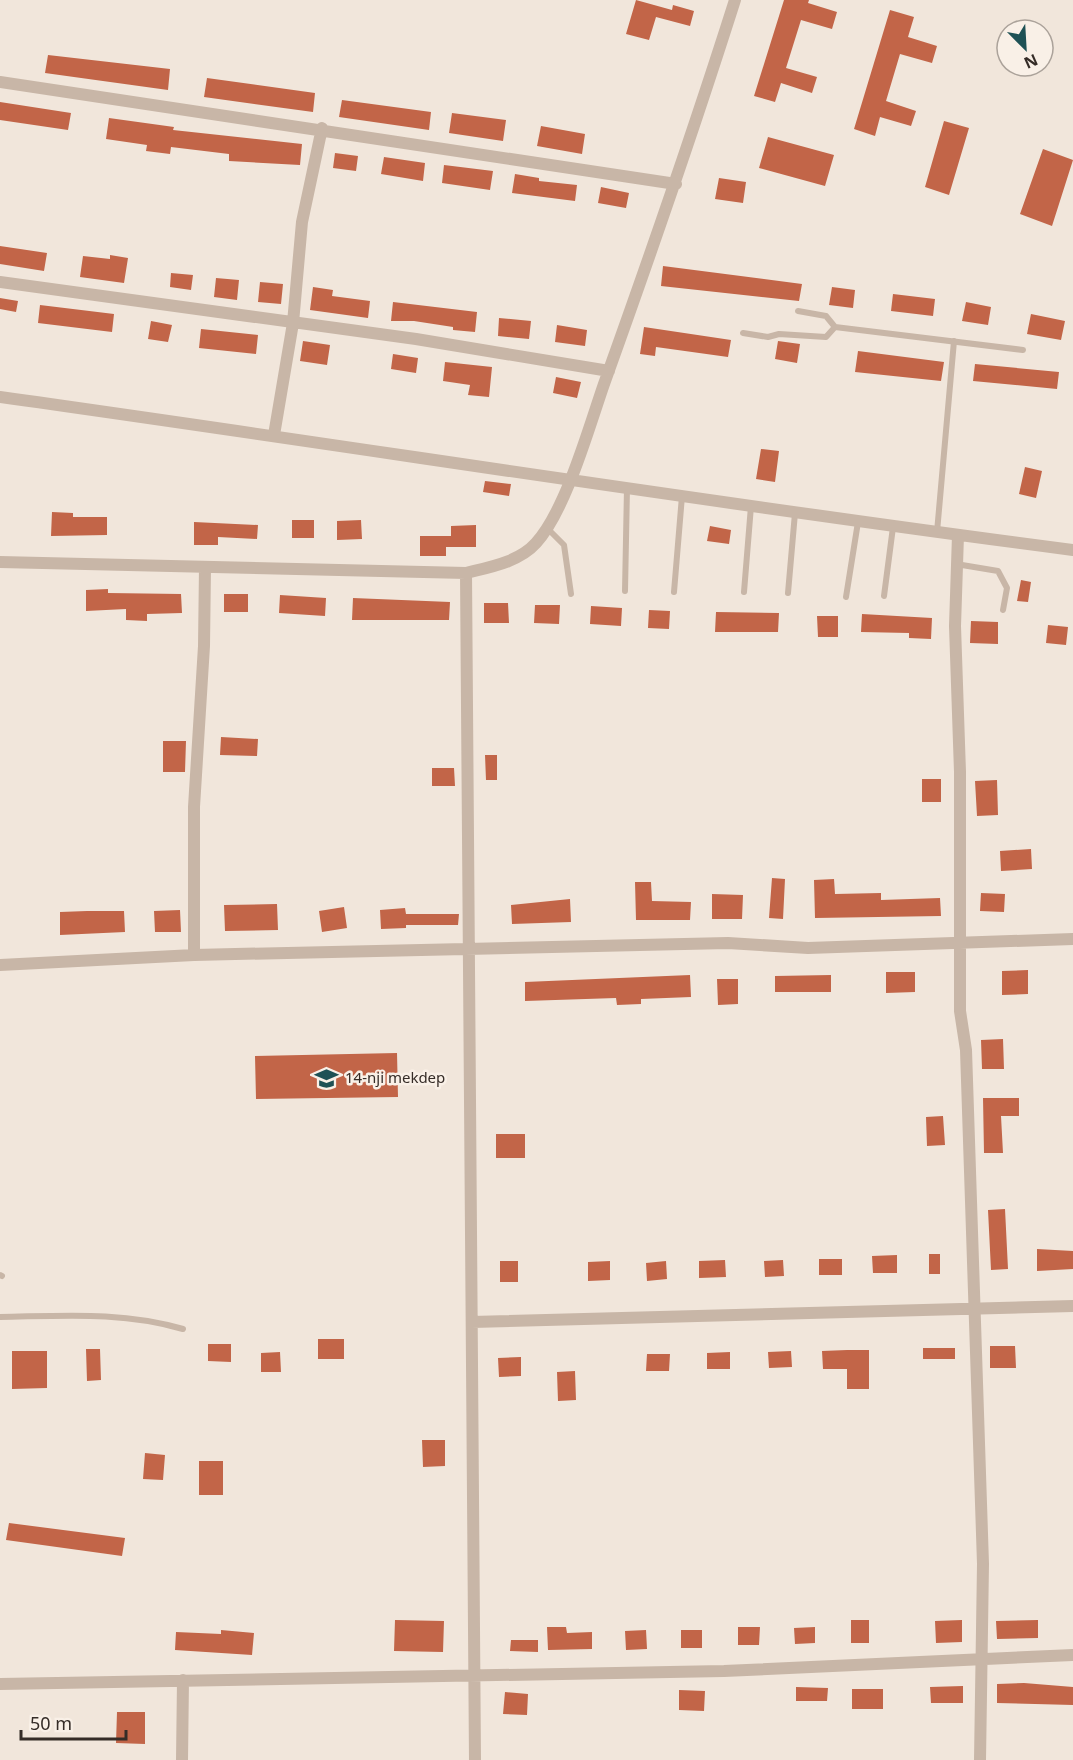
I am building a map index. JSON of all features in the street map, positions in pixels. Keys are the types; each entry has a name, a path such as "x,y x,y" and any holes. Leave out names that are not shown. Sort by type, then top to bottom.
{"street":[{"path":"0,562 466,573 523,554 536,543 547,528 570,479 676,184 735,0"},
{"path":"0,82 95,98 322,128 676,184"},
{"path":"274,435 292,323 302,222 322,128"},
{"path":"0,282 416,339 609,371"},
{"path":"0,397 274,435 893,527 1073,550"},
{"path":"958,535 955,564 960,1011 966,1050 983,1564 980,1760"},
{"path":"194,955 194,807 204,646 205,567"},
{"path":"466,573 475,1760"},
{"path":"0,965 194,955 728,943 808,948 1073,939"},
{"path":"472,1322 1073,1306"},
{"path":"0,1684 475,1673 724,1671 1073,1655"},
{"path":"182,1760 183,1680"}],"lane":[{"path":"798,311 826,316 835,327 1023,350"},
{"path":"743,333 768,337 779,334 826,337 835,327"},
{"path":"936,532 954,341"},
{"path":"625,591 627,488"},
{"path":"674,592 682,496"},
{"path":"744,592 751,506"},
{"path":"788,593 795,513"},
{"path":"846,597 858,522"},
{"path":"884,596 893,527"},
{"path":"547,528 564,545 572,594"},
{"path":"955,564 999,571 1007,588 1003,610"},
{"path":"0,1317 114,1315 149,1319 183,1329"}],"building":[{"path":"636,0 672,10 673,5 694,11 690,26 656,17 649,40 626,34"},
{"path":"784,0 809,0 808,3 837,12 832,29 801,20 786,68 817,77 812,93 781,83 775,102 754,96"},
{"path":"890,10 914,17 908,37 937,46 932,63 900,54 886,101 916,111 911,126 880,117 875,136 854,129"},
{"path":"48,55 170,69 168,90 45,73"},
{"path":"207,78 315,93 313,112 204,97"},
{"path":"342,100 431,112 429,130 339,117"},
{"path":"0,102 71,113 68,130 0,120"},
{"path":"452,113 506,120 503,141 449,133"},
{"path":"109,118 174,127 173,130 302,144 300,165 229,161 229,154 171,147 170,154 146,151 147,145 106,139"},
{"path":"944,121 969,128 949,195 925,187"},
{"path":"541,126 585,134 582,154 537,146"},
{"path":"768,137 834,155 825,186 759,168"},
{"path":"1043,149 1073,160 1052,226 1020,214"},
{"path":"335,153 358,156 356,171 333,168"},
{"path":"384,157 425,163 423,181 381,174"},
{"path":"444,165 493,171 490,190 442,183"},
{"path":"515,174 539,178 539,181 577,185 575,201 512,193"},
{"path":"719,178 746,182 743,203 715,199"},
{"path":"601,187 629,193 626,208 598,203"},
{"path":"0,246 47,253 44,271 0,264"},
{"path":"110,255 128,258 124,283 80,277 83,256 110,259"},
{"path":"663,266 802,284 799,301 661,286"},
{"path":"171,273 193,275 191,290 170,287"},
{"path":"216,278 239,280 237,300 214,297"},
{"path":"260,282 283,284 281,304 258,302"},
{"path":"313,287 333,290 332,296 370,301 368,318 310,310"},
{"path":"832,287 855,290 853,308 829,305"},
{"path":"893,294 935,299 933,316 891,311"},
{"path":"0,298 18,301 16,312 0,309"},
{"path":"393,302 477,312 475,332 453,330 453,327 414,321 391,321"},
{"path":"966,302 991,307 988,325 962,321"},
{"path":"40,305 114,314 112,332 38,323"},
{"path":"1031,314 1065,321 1061,340 1027,334"},
{"path":"499,318 531,321 529,339 498,336"},
{"path":"151,321 172,325 168,342 148,339"},
{"path":"557,325 587,330 585,346 555,342"},
{"path":"644,327 731,340 728,357 656,347 655,356 640,354"},
{"path":"201,329 258,335 256,354 199,348"},
{"path":"303,341 330,345 327,365 300,361"},
{"path":"778,341 800,344 797,363 775,359"},
{"path":"858,351 944,362 941,381 855,372"},
{"path":"393,354 418,358 416,373 391,369"},
{"path":"445,362 492,367 489,397 468,395 470,385 443,381"},
{"path":"975,364 1059,372 1057,389 973,381"},
{"path":"556,377 581,382 577,398 553,393"},
{"path":"761,449 779,451 775,482 756,479"},
{"path":"1025,467 1042,471 1036,498 1019,494"},
{"path":"485,481 511,484 509,496 483,492"},
{"path":"52,512 73,513 73,517 107,517 107,535 51,536"},
{"path":"292,520 314,520 314,538 292,538"},
{"path":"361,520 362,539 337,540 337,521"},
{"path":"194,522 258,525 257,539 218,537 218,545 194,545"},
{"path":"476,525 476,547 446,547 446,556 420,556 420,536 451,536 451,526"},
{"path":"710,526 731,530 729,544 707,541"},
{"path":"1021,580 1031,582 1028,602 1017,601"},
{"path":"108,589 108,593 181,594 182,613 147,614 147,621 126,620 126,609 86,611 86,590"},
{"path":"224,594 248,594 248,612 224,612"},
{"path":"280,595 326,598 325,616 279,613"},
{"path":"353,598 450,602 449,620 352,620"},
{"path":"484,603 508,603 509,623 484,623"},
{"path":"535,605 560,605 559,624 534,623"},
{"path":"591,606 622,608 621,626 590,624"},
{"path":"649,610 670,611 669,629 648,628"},
{"path":"716,612 779,613 778,632 715,632"},
{"path":"862,614 932,618 931,639 909,638 909,633 861,632"},
{"path":"817,616 838,616 838,637 818,637"},
{"path":"971,621 998,622 998,644 970,643"},
{"path":"1048,625 1068,627 1066,645 1046,643"},
{"path":"221,737 258,739 257,756 220,755"},
{"path":"163,741 186,741 185,772 163,772"},
{"path":"485,755 497,755 497,780 486,780"},
{"path":"432,768 454,768 455,786 432,786"},
{"path":"922,779 941,779 941,802 922,802"},
{"path":"997,780 998,815 977,816 975,781"},
{"path":"1031,849 1032,869 1001,871 1000,851"},
{"path":"772,878 785,879 783,919 769,918"},
{"path":"834,879 835,894 881,893 881,900 940,898 941,916 815,918 814,880"},
{"path":"635,882 651,882 652,901 691,902 690,920 636,920"},
{"path":"981,893 1005,894 1004,912 980,911"},
{"path":"712,894 743,895 742,919 712,919"},
{"path":"570,899 571,922 512,924 511,905"},
{"path":"277,904 278,930 225,931 224,905"},
{"path":"344,907 347,928 322,932 319,911"},
{"path":"405,908 406,914 459,914 458,925 406,925 406,928 381,929 380,910"},
{"path":"180,910 181,932 155,932 154,911"},
{"path":"124,911 125,932 60,935 60,912"},
{"path":"1028,970 1028,994 1002,995 1002,971"},
{"path":"886,972 915,972 915,992 886,993"},
{"path":"690,975 691,997 641,999 641,1004 617,1005 616,998 525,1001 525,982"},
{"path":"831,975 831,992 775,992 775,976"},
{"path":"717,979 738,979 738,1004 718,1005"},
{"path":"1003,1039 1004,1069 982,1069 981,1040"},
{"path":"397,1053 398,1097 256,1099 255,1056"},
{"path":"983,1098 1019,1098 1019,1116 1001,1116 1003,1153 984,1153"},
{"path":"943,1116 945,1145 927,1146 926,1117"},
{"path":"496,1134 525,1134 525,1158 496,1158"},
{"path":"1005,1209 1008,1269 991,1270 988,1210"},
{"path":"1037,1249 1073,1251 1073,1269 1037,1271"},
{"path":"929,1254 940,1254 940,1274 929,1274"},
{"path":"897,1255 897,1273 873,1273 872,1256"},
{"path":"819,1259 842,1259 842,1275 819,1275"},
{"path":"725,1260 726,1277 699,1278 699,1261"},
{"path":"783,1260 784,1276 765,1277 764,1261"},
{"path":"500,1261 518,1261 518,1282 500,1282"},
{"path":"610,1261 610,1280 588,1281 588,1262"},
{"path":"666,1261 667,1279 647,1281 646,1263"},
{"path":"318,1339 344,1339 344,1359 318,1359"},
{"path":"208,1344 231,1344 231,1362 208,1361"},
{"path":"990,1346 1015,1346 1016,1368 990,1368"},
{"path":"923,1348 955,1348 955,1359 923,1359"},
{"path":"86,1349 100,1349 101,1380 87,1381"},
{"path":"869,1350 869,1389 847,1389 847,1369 823,1369 822,1351"},
{"path":"12,1351 47,1351 47,1388 12,1389"},
{"path":"791,1351 792,1367 769,1368 768,1352"},
{"path":"280,1352 281,1372 261,1372 261,1353"},
{"path":"730,1352 730,1369 707,1369 707,1353"},
{"path":"647,1354 670,1354 669,1371 646,1371"},
{"path":"521,1357 521,1376 499,1377 498,1358"},
{"path":"575,1371 576,1400 558,1401 557,1372"},
{"path":"422,1440 445,1440 445,1466 423,1467"},
{"path":"145,1453 165,1455 163,1480 143,1479"},
{"path":"199,1461 223,1461 223,1495 199,1495"},
{"path":"9,1523 125,1538 122,1556 6,1540"},
{"path":"395,1620 444,1621 443,1652 394,1651"},
{"path":"851,1620 869,1620 869,1643 851,1643"},
{"path":"962,1620 962,1642 936,1643 935,1621"},
{"path":"1038,1620 1038,1638 997,1639 996,1621"},
{"path":"547,1627 566,1627 567,1633 592,1632 592,1649 548,1650"},
{"path":"738,1627 760,1627 759,1645 738,1645"},
{"path":"815,1627 815,1643 795,1644 794,1628"},
{"path":"221,1630 254,1633 252,1655 175,1650 176,1632 221,1634"},
{"path":"646,1630 647,1649 626,1650 625,1631"},
{"path":"681,1630 702,1630 702,1648 681,1648"},
{"path":"511,1640 538,1640 538,1652 510,1651"},
{"path":"1024,1683 1073,1687 1073,1705 997,1703 997,1684"},
{"path":"963,1686 963,1703 931,1703 930,1687"},
{"path":"796,1687 828,1688 827,1701 796,1701"},
{"path":"852,1689 883,1689 883,1709 852,1709"},
{"path":"679,1690 705,1691 704,1711 679,1710"},
{"path":"505,1692 528,1694 527,1715 503,1714"},
{"path":"117,1712 145,1712 145,1744 116,1743"}],"place":[{"name":"14-nji mekdep","path":"327,1078"}]}
